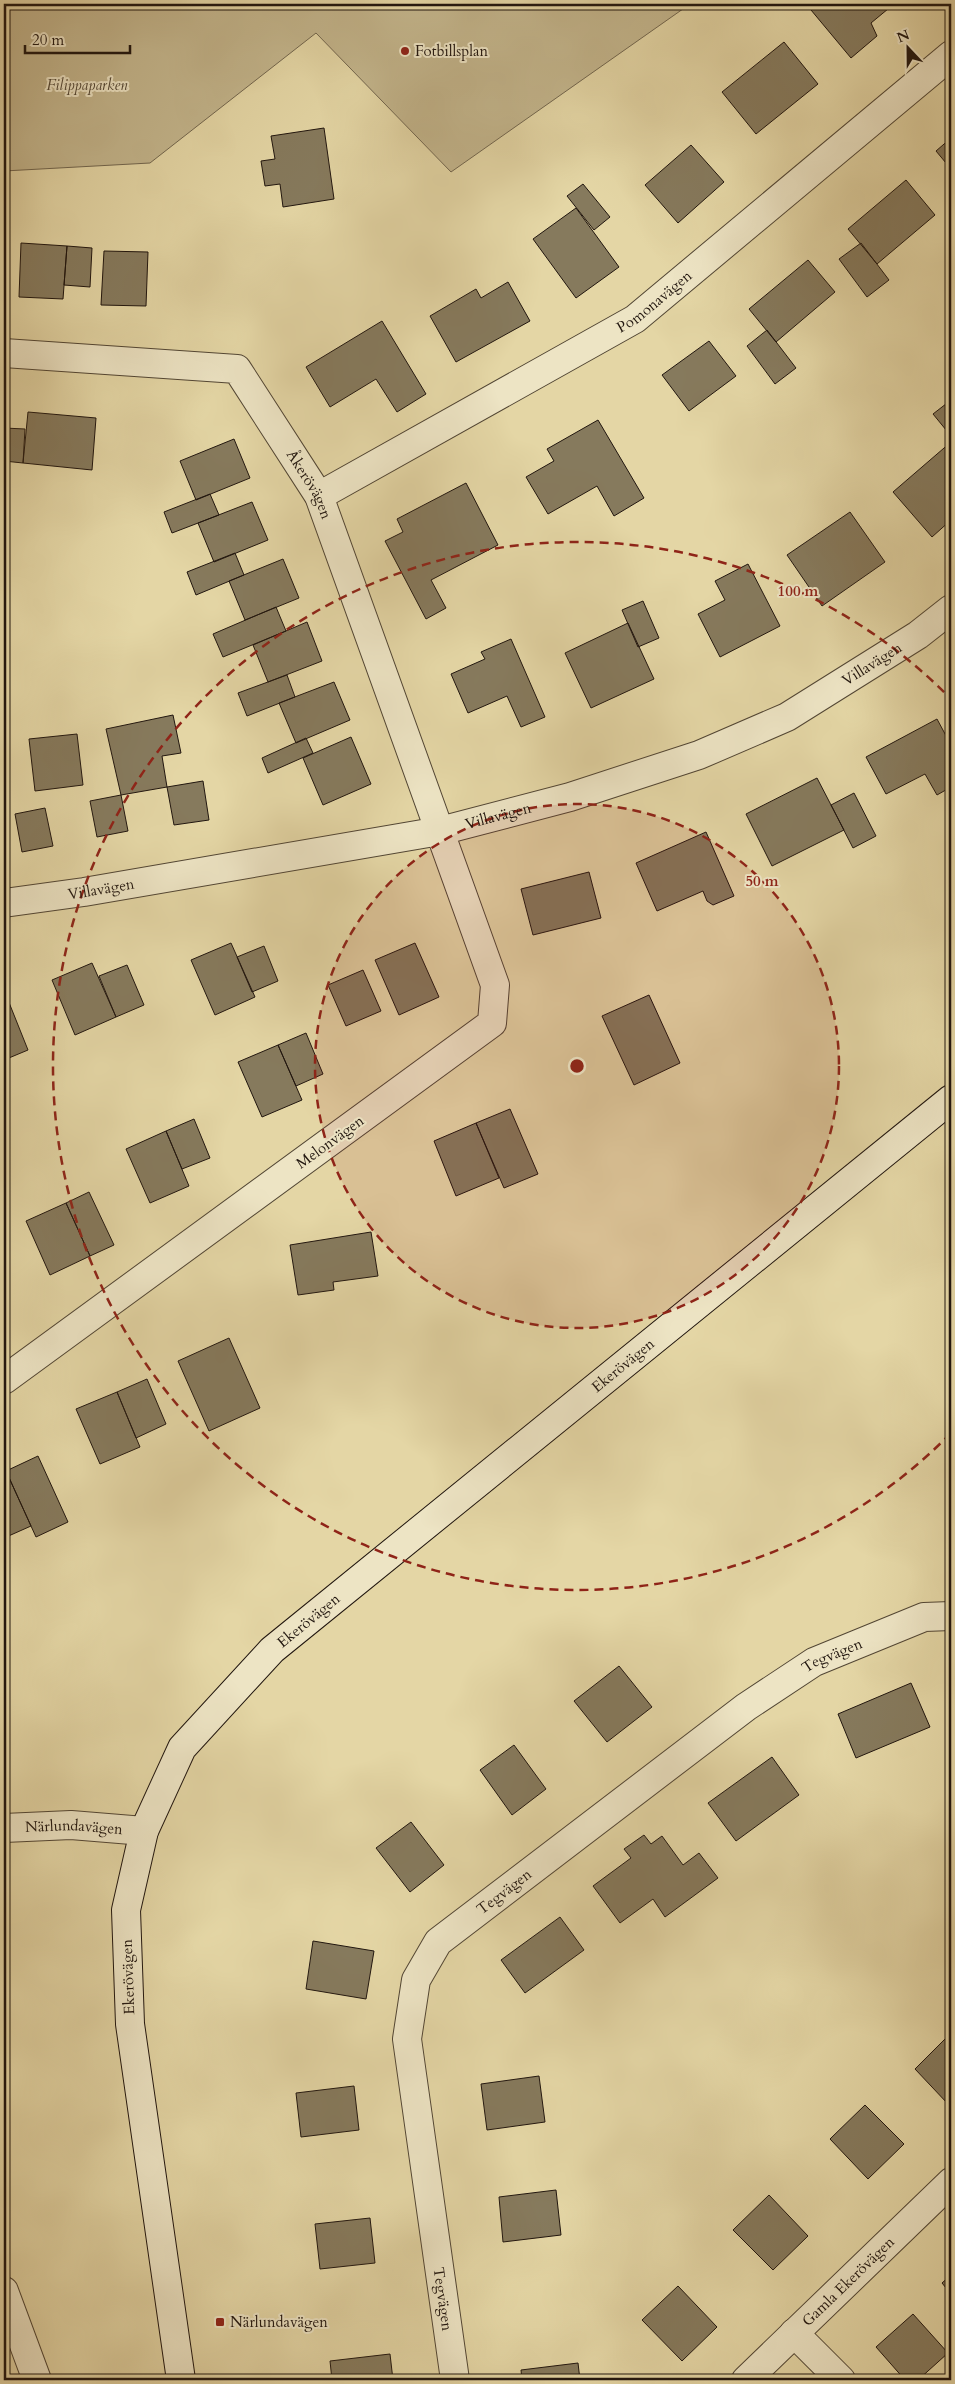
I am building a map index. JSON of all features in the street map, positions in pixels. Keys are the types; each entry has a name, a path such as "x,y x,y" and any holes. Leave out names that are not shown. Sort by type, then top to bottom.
{"street":[{"name":"Pomonavägen","path":"319,496 635,319 951,55"},
{"name":"Åkerövägen","path":"4,353 237,369 319,496 440,830"},
{"name":"Villavägen","path":"4,903 84,892 440,830 570,797 698,755 787,717 918,635 951,609"},
{"name":"Melonvägen","path":"4,1380 492,1023 495,985 440,830"},
{"name":"Ekerövägen","path":"181,2380 130,2024 126,1910 144,1831 182,1748 272,1650 951,1099"},
{"name":"Tegvägen","path":"455,2380 407,2039 416,1980 438,1942 746,1707 814,1662 924,1617 951,1616"},
{"name":"Närlundavägen","path":"4,1828 71,1825 144,1831"},
{"name":"Gamla Ekerövägen","path":"746,2380 951,2182"},
{"path":"4,2290 37,2380"},
{"path":"794,2333 841,2380"}],"green space":[{"name":"Filippaparken","path":"4,4 690,4 451,172 316,33 150,163 4,171"}],"building":[{"path":"806,4 894,4 871,23 877,36 851,58"},
{"path":"784,42 818,84 756,134 722,92"},
{"path":"324,128 334,199 283,207 280,184 265,186 261,161 275,159 271,136"},
{"path":"951,138 951,169 936,151"},
{"path":"691,145 724,182 678,223 645,185"},
{"path":"906,180 935,215 877,264 848,229"},
{"path":"583,184 610,217 594,230 567,196"},
{"path":"576,208 619,267 576,298 533,239"},
{"path":"4,240 6,240 4,281"},
{"path":"21,243 67,246 63,299 19,297"},
{"path":"861,243 889,280 867,297 839,259"},
{"path":"67,246 92,248 90,287 64,285"},
{"path":"104,251 148,252 146,306 101,305"},
{"path":"808,260 835,292 776,342 749,309"},
{"path":"508,282 530,321 456,362 430,316 476,289 481,298"},
{"path":"382,321 426,394 397,412 376,379 330,407 306,367"},
{"path":"767,330 796,368 775,384 747,346"},
{"path":"709,341 736,376 689,411 662,375"},
{"path":"951,400 951,436 933,414"},
{"path":"28,412 96,418 92,470 23,463"},
{"path":"598,420 644,498 614,516 597,486 548,514 526,477 554,461 547,449"},
{"path":"4,428 25,429 23,463 4,461"},
{"path":"234,439 250,478 196,500 180,461"},
{"path":"951,442 951,520 932,537 893,492"},
{"path":"466,483 498,545 431,580 446,608 426,619 385,541 403,532 397,519"},
{"path":"210,494 219,515 172,533 164,512"},
{"path":"252,502 268,540 214,562 198,523"},
{"path":"850,512 885,562 822,606 787,555"},
{"path":"235,553 244,575 196,595 187,572"},
{"path":"283,559 299,598 245,620 229,581"},
{"path":"748,564 780,626 720,657 698,614 725,600 715,581"},
{"path":"643,601 659,638 638,647 622,610"},
{"path":"276,607 286,631 223,657 213,634"},
{"path":"307,622 322,661 268,682 253,645"},
{"path":"628,623 654,679 591,708 565,653"},
{"path":"511,639 545,717 521,727 507,696 468,713 451,674 485,659 481,652"},
{"path":"287,675 295,697 247,716 238,693"},
{"path":"334,682 350,720 296,743 279,703"},
{"path":"173,715 181,753 162,756 167,787 121,795 106,729"},
{"path":"937,719 951,745 951,787 937,795 925,774 886,794 866,757"},
{"path":"77,734 83,785 35,791 29,739"},
{"path":"351,737 371,784 323,805 303,758"},
{"path":"306,738 313,753 268,773 262,758"},
{"path":"817,778 844,830 772,866 746,814"},
{"path":"203,781 209,820 174,825 167,787"},
{"path":"854,793 876,836 853,848 831,805"},
{"path":"121,795 128,831 97,837 90,801"},
{"path":"45,808 53,846 22,852 15,814"},
{"path":"706,832 734,896 713,905 707,901 703,891 657,911 636,863"},
{"path":"589,872 601,918 533,935 521,889"},
{"path":"231,943 255,997 215,1015 191,960"},
{"path":"415,943 439,997 399,1015 375,960"},
{"path":"264,946 278,981 252,992 237,957"},
{"path":"92,963 116,1017 75,1035 52,980"},
{"path":"127,965 144,1005 116,1017 99,976"},
{"path":"363,970 381,1011 346,1026 328,985"},
{"path":"4,990 28,1050 4,1060"},
{"path":"649,995 680,1063 634,1085 602,1016"},
{"path":"306,1033 323,1074 296,1086 278,1045"},
{"path":"278,1045 302,1100 262,1117 238,1062"},
{"path":"510,1109 538,1174 504,1188 476,1123"},
{"path":"194,1119 210,1158 182,1169 166,1131"},
{"path":"476,1123 499,1178 456,1196 434,1141"},
{"path":"166,1131 189,1186 150,1203 126,1149"},
{"path":"89,1192 114,1245 90,1256 66,1203"},
{"path":"66,1203 90,1256 50,1275 26,1221"},
{"path":"371,1232 378,1276 333,1282 334,1290 298,1295 290,1245"},
{"path":"229,1338 260,1408 209,1431 178,1361"},
{"path":"147,1379 166,1424 136,1438 117,1392"},
{"path":"117,1392 140,1447 100,1464 76,1409"},
{"path":"38,1456 68,1522 36,1537 6,1471"},
{"path":"6,1471 31,1526 4,1538 4,1472"},
{"path":"619,1666 652,1707 607,1742 574,1701"},
{"path":"911,1683 930,1727 856,1758 838,1714"},
{"path":"514,1745 546,1789 512,1815 480,1770"},
{"path":"772,1757 799,1795 736,1841 708,1803"},
{"path":"411,1822 444,1865 410,1892 376,1848"},
{"path":"644,1835 651,1844 662,1836 683,1865 699,1853 718,1878 665,1917 653,1899 620,1923 593,1886 631,1858 624,1849"},
{"path":"560,1917 584,1950 525,1993 501,1960"},
{"path":"313,1941 374,1951 366,1999 306,1989"},
{"path":"951,2033 951,2101 948,2104 915,2069"},
{"path":"539,2076 545,2122 487,2130 481,2084"},
{"path":"354,2086 359,2130 301,2137 296,2093"},
{"path":"865,2105 904,2144 868,2179 830,2139"},
{"path":"556,2190 561,2235 503,2242 499,2197"},
{"path":"769,2195 808,2236 773,2270 733,2230"},
{"path":"370,2218 375,2263 320,2269 315,2224"},
{"path":"951,2275 951,2294 942,2283"},
{"path":"678,2286 717,2327 682,2361 642,2320"},
{"path":"913,2314 948,2353 918,2380 905,2380 876,2347"},
{"path":"390,2354 393,2380 332,2380 330,2361"},
{"path":"578,2363 580,2380 522,2380 521,2370"}],"place":[{"name":"Fotbillsplan","path":"405,51"},
{"name":"Närlundavägen","path":"220,2322"}]}
